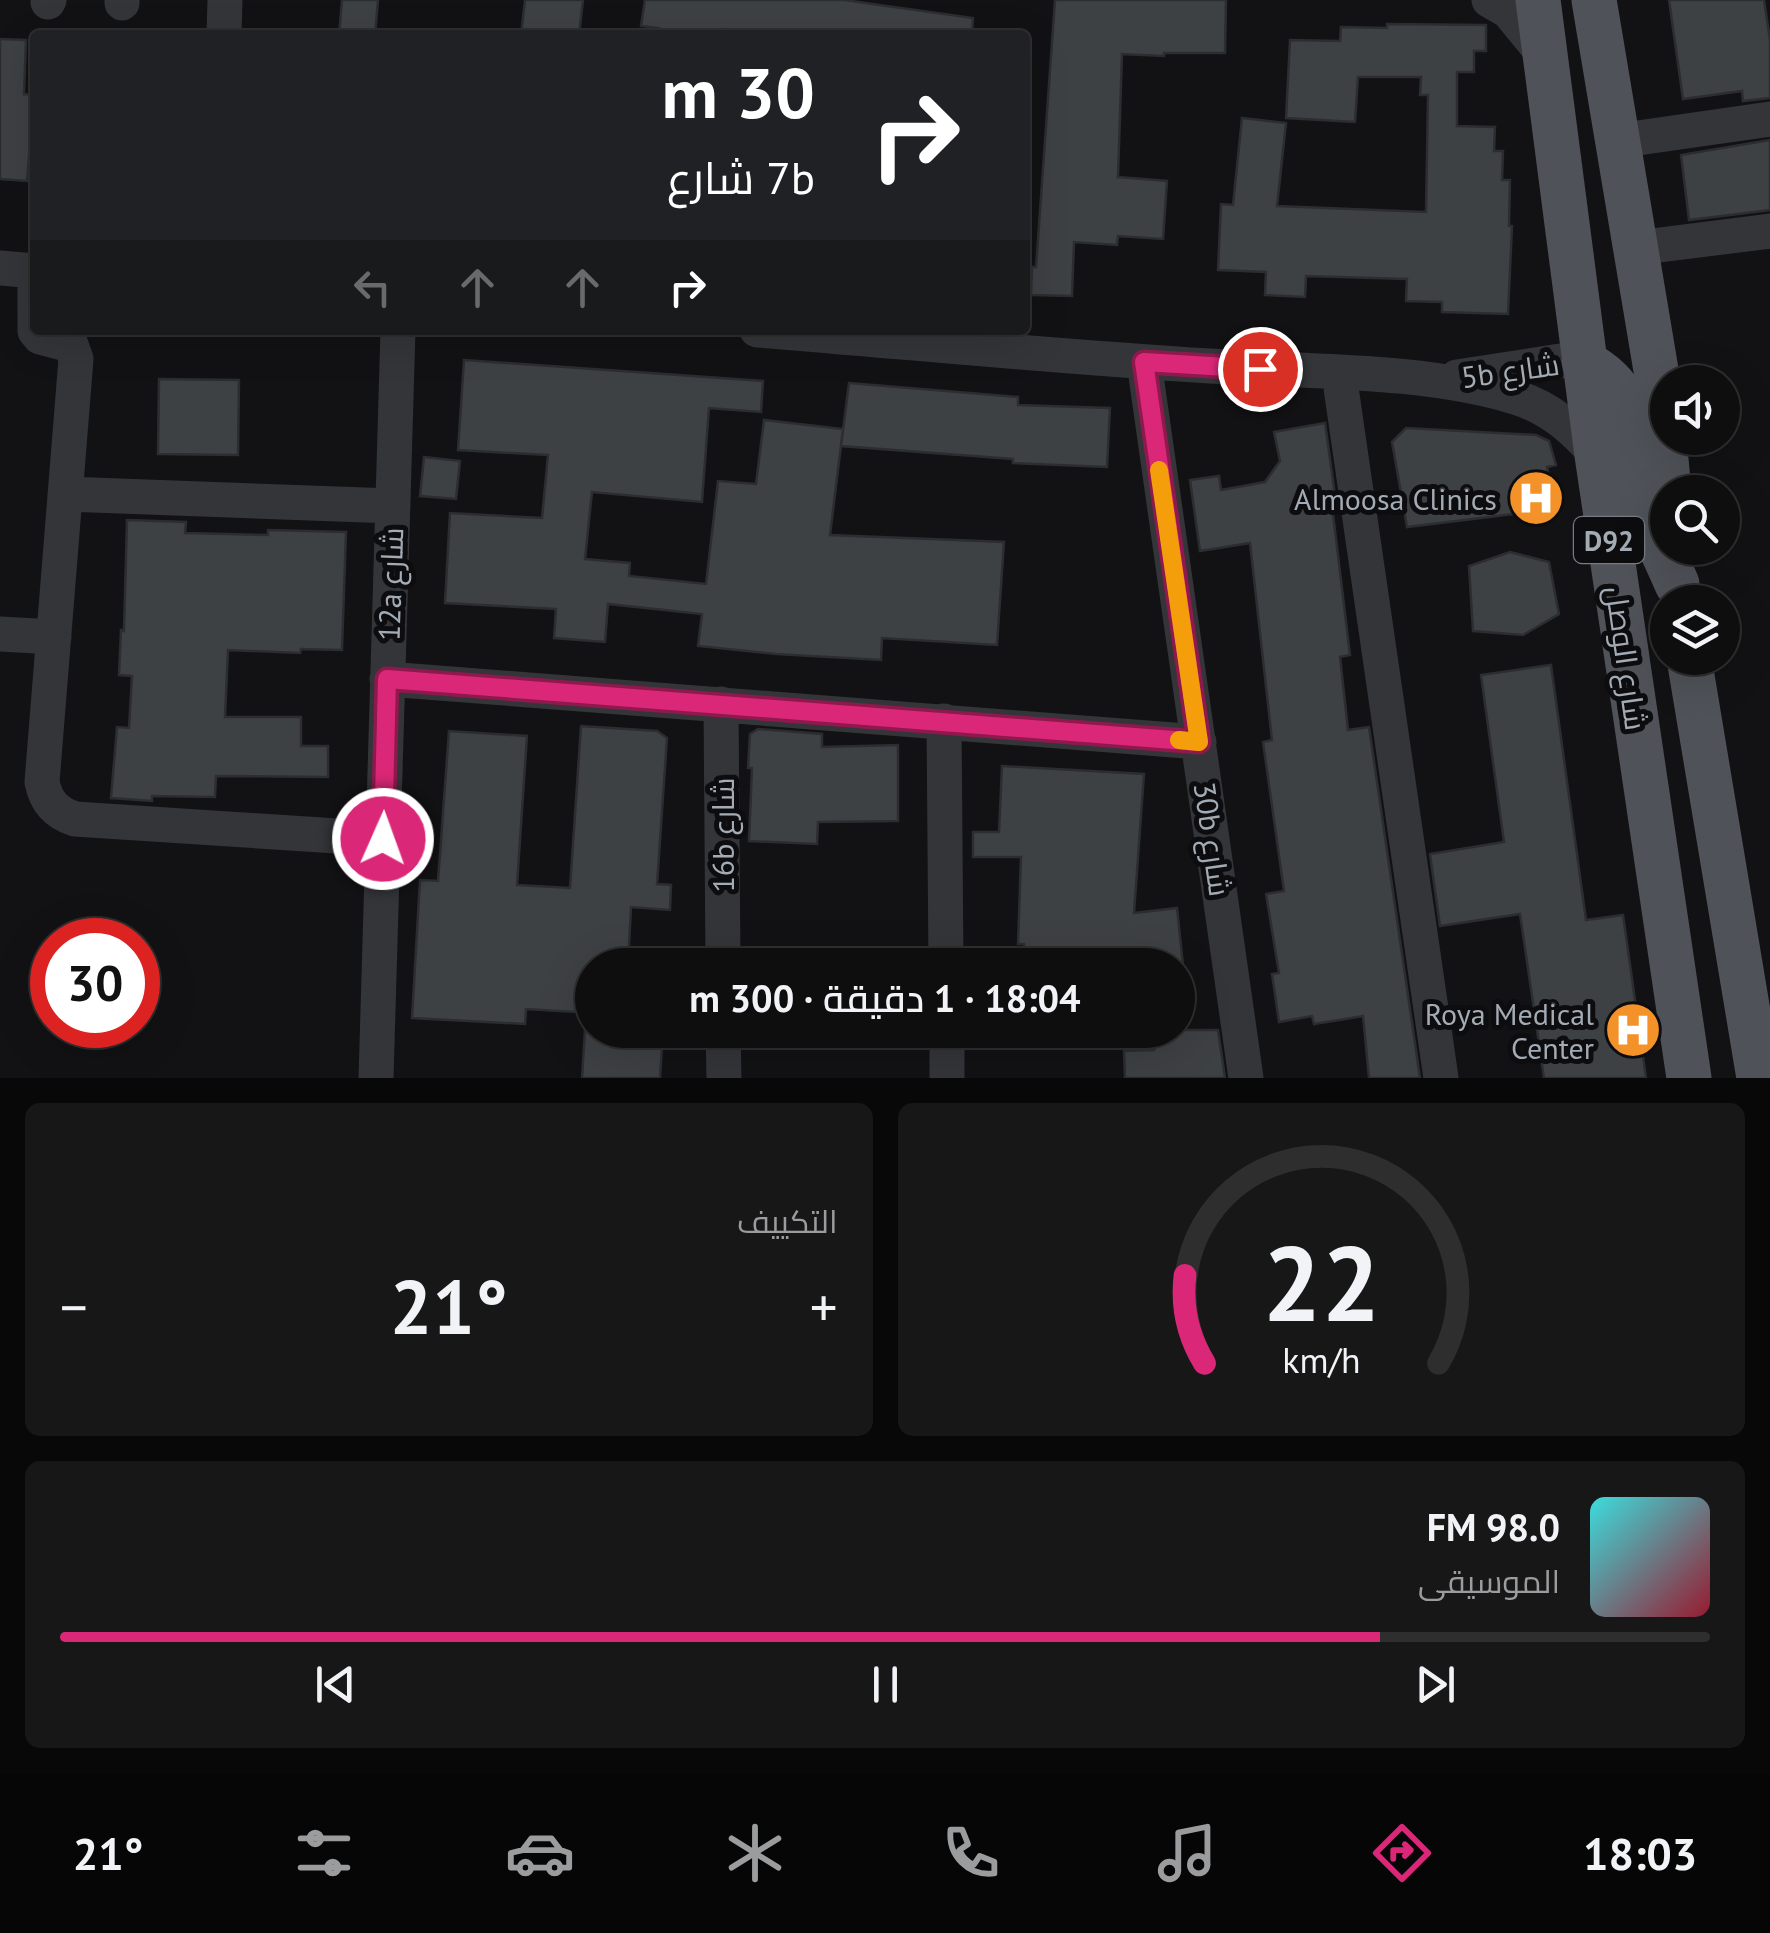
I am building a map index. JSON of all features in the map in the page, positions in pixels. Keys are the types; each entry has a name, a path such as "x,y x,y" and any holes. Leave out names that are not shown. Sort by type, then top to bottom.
{"main road":[{"name":"شارع الوصل","path":"1538,0 1597,455 1689,1078"},
{"name":"D92","path":"1594,0 1660,394 1667,475"},
{"path":"1584,362 1608,377 1624,396 1639,488 1677,578"},
{"name":"شارع الوصل","path":"1692,675 1759,1078"}],"street":[{"path":"224,30 225,0"},
{"path":"1490,0 1508,11 1545,56"},
{"path":"1618,142 1770,119"},
{"path":"1636,248 1770,231"},
{"path":"0,268 30,272"},
{"path":"38,335 71,345 76,351 42,782 48,802 64,816 75,819 383,839"},
{"name":"12a شارع","path":"376,1078 398,335"},
{"name":"5b شارع","path":"817,335 1144,362 1436,380 1536,405 1571,428 1597,455"},
{"name":"30b شارع","path":"1144,362 1246,1078"},
{"name":"5b شارع","path":"1436,380 1547,362 1584,362"},
{"path":"1339,374 1441,1078"},
{"path":"65,494 393,506"},
{"path":"0,634 54,637"},
{"path":"387,679 1199,742"},
{"name":"16b شارع","path":"720,704 723,948"},
{"path":"944,720 946,948"},
{"path":"723,1048 724,1078"},
{"path":"947,1048 947,1078"}],"building":[{"path":"342,0 378,0 375,30 339,30"},
{"path":"525,0 583,0 580,30 522,30"},
{"path":"645,0 844,0 973,18 972,30 659,30 641,26"},
{"path":"1055,0 1226,0 1225,53 1122,54 1118,177 1167,181 1163,239 1118,236 1117,245 1074,242 1072,296 1031,295"},
{"path":"1669,0 1764,0 1770,40 1770,98 1743,101 1742,91 1683,99"},
{"path":"1387,24 1486,25 1486,51 1474,51 1474,72 1457,72 1457,126 1495,127 1494,151 1503,151 1502,180 1510,180 1512,226 1508,314 1442,312 1442,302 1406,301 1407,279 1306,276 1305,297 1265,295 1266,272 1218,270 1221,204 1233,205 1242,118 1286,123 1277,206 1426,212 1428,95 1420,95 1421,77 1358,77 1355,122 1286,118 1290,40 1340,41 1341,27 1387,28"},
{"path":"0,39 26,40 24,94 30,95 27,181 0,179"},
{"path":"1770,140 1770,210 1689,220 1681,155"},
{"path":"464,360 763,381 761,412 709,408 702,502 592,492 585,559 630,563 629,576 706,584 718,481 756,484 764,420 843,429 830,535 1004,542 997,645 882,638 881,660 698,646 702,614 608,604 605,642 554,638 556,609 445,603 450,513 542,518 548,455 458,450"},
{"path":"159,379 239,380 238,455 158,454"},
{"path":"849,383 1018,397 1018,405 1110,408 1107,467 1013,463 1013,459 841,446"},
{"path":"1325,423 1350,655 1340,657 1348,730 1369,727 1420,1078 1369,1078 1363,1016 1314,1024 1312,1016 1279,1022 1272,974 1279,973 1266,894 1284,891 1263,742 1272,740 1250,543 1200,551 1190,480 1219,476 1221,490 1265,482 1280,461 1274,432"},
{"path":"1406,428 1536,435 1549,441 1556,465 1547,467 1555,509 1407,527 1392,442"},
{"path":"424,457 460,461 456,499 420,496"},
{"path":"127,520 186,522 185,533 346,532 342,650 228,650 225,717 301,717 301,746 328,746 328,777 216,776 215,797 152,796 152,801 111,798 117,727 129,728 132,676 119,675"},
{"path":"1510,552 1549,562 1559,614 1523,635 1473,631 1469,566"},
{"path":"1551,665 1586,920 1623,915 1646,1078 1544,1078 1520,914 1440,926 1430,854 1504,842 1481,675"},
{"path":"581,726 657,731 667,738 657,884 671,885 670,910 631,907 629,948 575,948 575,1012 526,1009 525,1024 412,1018 420,880 438,881 449,731 527,736 517,885 570,888"},
{"path":"758,729 822,734 822,747 898,745 898,821 818,822 817,844 749,841 750,734"},
{"path":"1002,766 1144,774 1134,913 1177,908 1181,948 1024,948 1024,944 1018,944 1021,857 973,857 973,832 999,832"},
{"path":"1195,1030 1218,1030 1225,1078 1125,1078 1124,1051 1195,1048"},
{"path":"584,1048 662,1048 660,1078 582,1078"}],"slow traffic":[{"path":"1159,470 1199,742 1179,740"}],"place":[{"name":"Almoosa Clinics","path":"1536,498"},
{"name":"Roya Medical Center","path":"1633,1030"}],"route":[{"path":"383,839 387,679 1199,742 1144,362 1260,369"}]}
